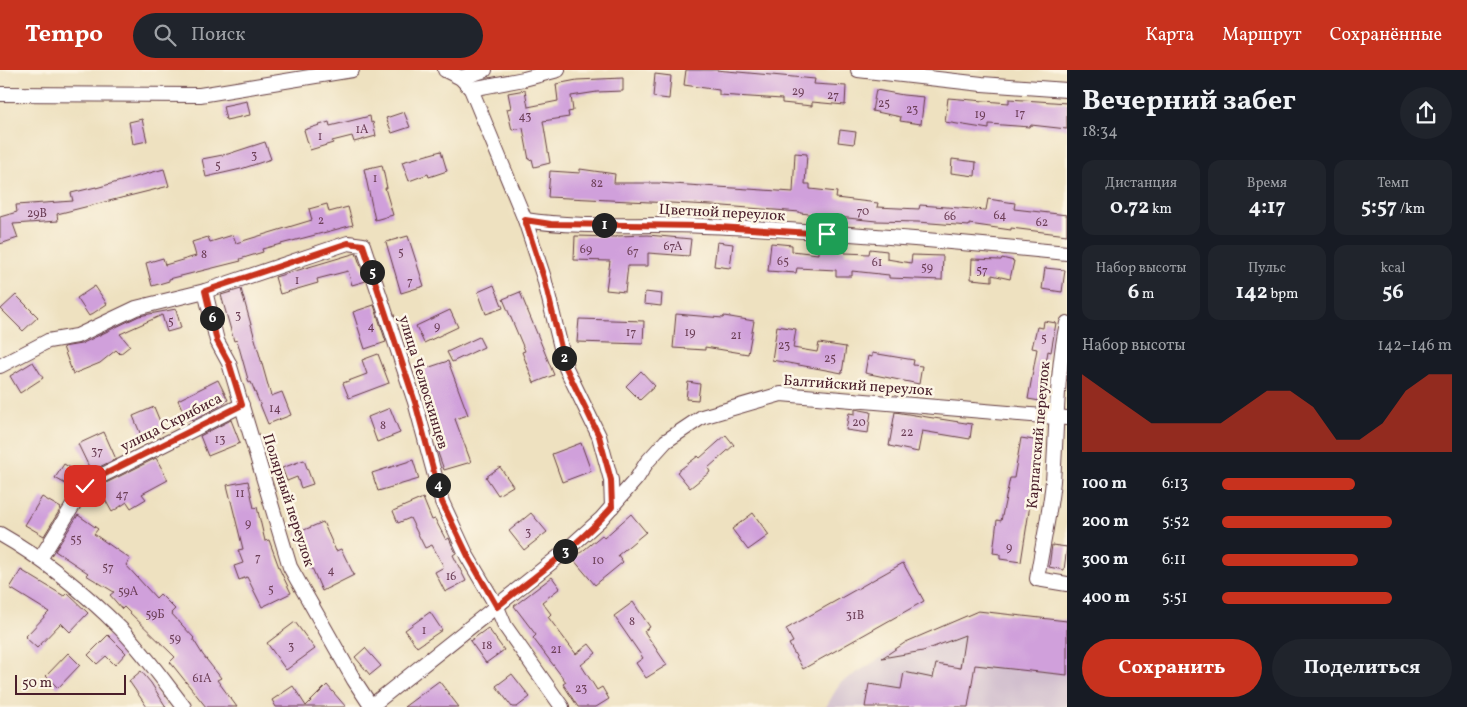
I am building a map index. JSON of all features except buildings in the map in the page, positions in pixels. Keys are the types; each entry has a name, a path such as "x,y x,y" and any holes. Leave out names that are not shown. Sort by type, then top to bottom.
{"street":[{"path":"0,94 200,95 352,70"},
{"path":"445,70 461,78 471,89 525,220 544,278 566,368 599,436 611,480 612,507"},
{"path":"461,78 485,70"},
{"path":"471,89 524,79 558,70"},
{"path":"858,70 982,84 1067,90"},
{"name":"Цветной переулок","path":"525,220 551,224 703,226 951,241 1067,253"},
{"name":"улица Челюскинцев","path":"205,291 348,243 363,245 415,402 442,502 505,626 562,707"},
{"path":"0,366 48,341 77,336 136,308 205,291"},
{"name":"Полярный переулок","path":"205,291 217,341 229,363 290,567 370,706"},
{"name":"Карпатский переулок","path":"1067,324 1064,340 1061,417 1053,482 1036,579 1067,584"},
{"name":"Балтийский переулок","path":"370,706 562,554 601,519 666,441 702,417 781,394 1061,417"},
{"name":"улица Скрибиса","path":"40,559 85,486 93,480 242,405"},
{"path":"0,534 40,559 121,630 184,707"}],"shaded area":[{"path":"978,611 1067,621 1067,707 826,707 840,683 906,642"}],"route":[{"path":"85,486 93,480 242,405 229,363 217,341 205,291 348,243 363,245 415,402 442,502 468,556 497,607 562,554 612,507 611,480 599,436 566,368 544,278 525,220 551,224 703,226 827,234"}]}
